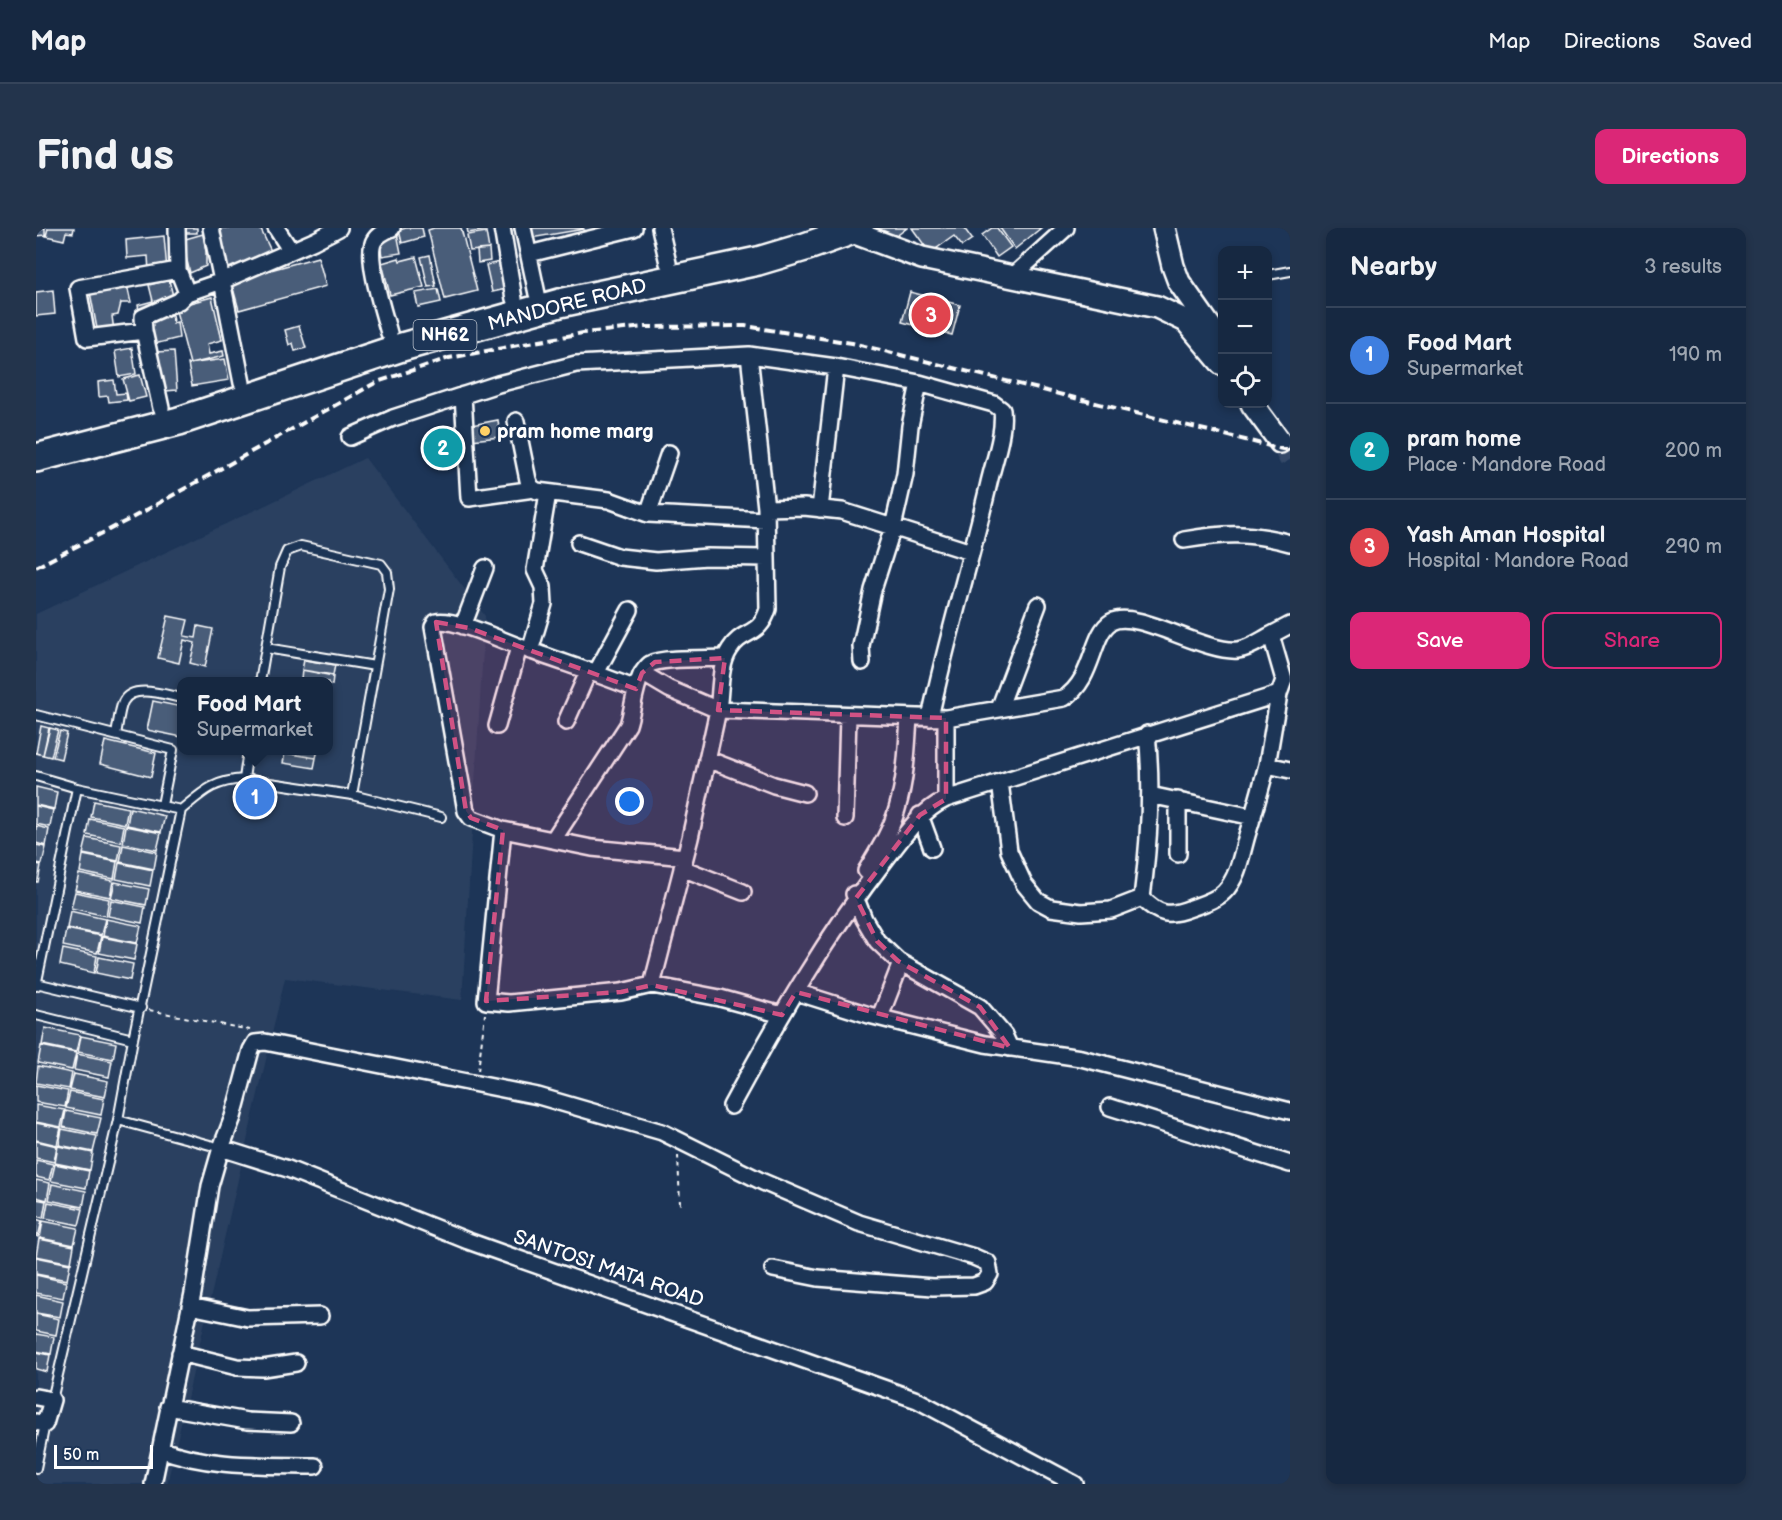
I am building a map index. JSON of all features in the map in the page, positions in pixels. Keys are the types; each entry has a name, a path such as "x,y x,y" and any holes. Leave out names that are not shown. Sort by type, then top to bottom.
{"highway":[{"name":"MANDORE ROAD","path":"36,440 161,408 389,333 526,296 807,228"},
{"name":"MANDORE ROAD","path":"36,458 178,421 402,347 549,306 758,261 855,230"}],"main road":[{"path":"1164,228 1179,282 1218,338"},
{"path":"855,230 922,258 1146,303 1186,321 1218,359"},
{"path":"1256,408 1285,437"},
{"path":"1271,408 1285,437"}],"street":[{"path":"177,228 178,270 187,293"},
{"path":"211,228 242,383"},
{"path":"276,228 291,251"},
{"path":"161,408 143,317 179,301 187,293 222,281 339,228"},
{"path":"389,333 375,278 371,250 380,233 392,228"},
{"path":"502,228 526,296"},
{"path":"523,228 529,254 526,296"},
{"path":"529,254 634,228"},
{"path":"660,228 668,263"},
{"path":"1013,276 1066,228"},
{"path":"144,331 87,338 78,288 178,270"},
{"path":"652,985 684,862 718,710 725,658 737,640 757,629 765,620 768,609 766,514 749,355"},
{"path":"350,437 393,418 463,395 576,364 749,355 837,367 919,383 994,404 1002,410 1000,436 947,642 930,718"},
{"path":"820,509 837,367"},
{"path":"862,662 861,646 873,590 893,527 905,474 910,426 919,383"},
{"path":"463,395 469,498 541,491 609,500 648,514 766,514 820,509 842,511 971,552"},
{"path":"516,421 528,480 531,487 541,491"},
{"path":"648,514 669,453"},
{"path":"497,726 544,604 543,587 534,570 541,491"},
{"path":"1184,540 1244,534 1262,535 1290,543"},
{"path":"579,543 620,556 656,561 707,557 766,558"},
{"path":"463,626 485,568"},
{"path":"999,709 1038,605"},
{"path":"566,722 630,609"},
{"path":"642,673 669,689 718,710 946,718 1064,698 1074,692 1082,681 1101,633 1109,623 1120,619 1136,621 1217,649 1240,650 1290,625"},
{"path":"636,689 593,671 463,626 442,620 436,622 433,627 462,792 466,811 471,818 502,830 592,848 684,862 743,892"},
{"path":"1142,898 1155,910 1170,913 1188,910 1215,899 1230,886 1237,870 1267,765 1284,684 1271,635"},
{"path":"553,840 628,725 636,689 642,673 649,665 666,660 725,658"},
{"path":"731,1106 782,1015 856,898 920,815 946,799 1147,734 1284,684"},
{"path":"845,818 848,716"},
{"path":"909,717 904,782 897,811 881,845 853,892 864,920 877,941 901,963 980,1007 1004,1035 1010,1048"},
{"path":"946,718 946,799"},
{"path":"1142,898 1150,795 1147,734"},
{"path":"707,759 774,785 805,793"},
{"path":"1267,765 1290,770"},
{"path":"1000,782 1009,851 1024,884 1038,901 1050,908 1081,912 1111,910 1142,898"},
{"path":"1150,795 1253,817"},
{"path":"1178,800 1178,854"},
{"path":"920,815 932,848"},
{"path":"502,830 486,1001 509,1003 621,992 652,985 720,998 782,1015"},
{"path":"880,1017 901,963"},
{"path":"796,992 880,1017 985,1044 1081,1058 1290,1111"},
{"path":"153,1484 190,1306 210,1186 255,1043 265,1042 538,1096 662,1132 762,1182 859,1223 988,1263 990,1274 985,1282 974,1286 933,1287 818,1278 773,1269"},
{"path":"1110,1107 1290,1164"},
{"name":"SANTOSI MATA ROAD","path":"221,1148 288,1169 468,1241 917,1400 1075,1484"},
{"path":"190,1306 248,1318 320,1316"},
{"path":"180,1353 237,1366 263,1368 296,1363"},
{"path":"36,1397 52,1400 41,1423"},
{"path":"168,1407 247,1421 291,1423"},
{"path":"160,1449 202,1461 245,1465 315,1466"}],"lane":[{"path":"1272,274 1290,271"},
{"path":"261,677 280,567 287,551 301,546 381,564 387,572 389,589 352,795"},
{"path":"266,648 375,666"},
{"path":"116,735 124,701 131,694 143,692 177,697"},
{"path":"36,715 173,750 162,806"},
{"path":"244,779 247,755"},
{"path":"36,776 77,788 181,810"},
{"path":"52,1400 118,1120 181,810 212,785 244,779 352,795 441,817"},
{"path":"77,788 36,984 141,1008"},
{"path":"36,1015 133,1039"},
{"name":"SANTOSI MATA ROAD","path":"118,1120 221,1148"},
{"path":"36,1468 41,1423"}],"path":[{"path":"477,1077 486,1001"},
{"path":"678,1141 680,1205"}],"highlighted area":[{"path":"436,622 469,628 636,689 642,673 655,662 725,658 718,710 946,718 946,799 920,815 856,898 877,941 898,961 980,1007 1010,1048 796,992 782,1015 652,985 621,992 486,1001 503,830 471,818 466,811"}],"shaded area":[{"path":"365,458 485,616 462,1000 285,978 167,1484 36,1484 36,614"}],"building":[{"path":"36,228 45,228 45,235 36,236"},
{"path":"48,228 74,228 73,233 66,232 64,240 46,236"},
{"path":"186,228 197,228 197,233 186,233"},
{"path":"214,228 260,228 271,251 238,267 222,269"},
{"path":"422,228 424,237 402,243 399,230"},
{"path":"461,228 477,291 445,299 428,230"},
{"path":"467,228 486,228 486,230 468,233"},
{"path":"529,228 583,228 584,229 531,238"},
{"path":"877,228 907,228 887,243"},
{"path":"912,228 964,228 972,239 962,246 954,236 930,253"},
{"path":"992,228 997,228 1011,247 997,257 982,235"},
{"path":"1000,228 1041,228 1015,249"},
{"path":"486,232 489,249 470,251 467,235"},
{"path":"397,233 401,253 382,256 379,237"},
{"path":"203,234 206,266 190,273 182,240"},
{"path":"164,236 167,270 149,272 148,256 127,258 126,240"},
{"path":"489,249 490,261 478,263 477,250"},
{"path":"430,255 436,286 428,287 421,257"},
{"path":"318,257 326,286 239,310 231,281"},
{"path":"416,257 424,287 390,295 382,263 399,258 400,261"},
{"path":"505,261 511,288 492,292 486,265"},
{"path":"169,280 174,300 139,311 138,305 153,301 149,285"},
{"path":"127,285 131,303 121,303 118,315 112,316 114,331 98,334 90,292"},
{"path":"438,289 441,302 418,307 415,293"},
{"path":"53,290 55,314 36,316 36,292"},
{"path":"910,292 960,305 952,335 902,322"},
{"path":"212,297 222,340 207,344 209,354 223,351 224,356 190,364 175,307"},
{"path":"172,314 173,323 177,322 179,338 150,345 147,318"},
{"path":"299,326 306,348 295,351 293,343 289,345 285,330"},
{"path":"132,348 136,374 119,377 115,351"},
{"path":"174,351 177,390 165,391 164,383 157,383 155,352"},
{"path":"225,359 229,380 192,386 188,364"},
{"path":"140,375 146,397 129,401 123,379"},
{"path":"114,380 116,394 126,393 127,400 109,402 108,396 99,397 98,382"},
{"name":"pram home marg","path":"498,420 500,437 471,440 471,425"},
{"path":"448,439 452,451 437,454 433,444"},
{"path":"168,616 188,620 184,636 196,638 198,626 213,629 205,667 190,663 195,643 184,640 179,663 158,658"},
{"path":"304,660 335,665 333,675 302,670"},
{"path":"302,670 333,676 333,677 301,677"},
{"path":"153,701 177,706 177,736 147,730"},
{"path":"41,726 49,728 43,755 36,753"},
{"path":"50,728 58,730 51,757 43,755"},
{"path":"60,731 67,733 61,759 53,757"},
{"path":"105,741 156,753 151,777 100,764"},
{"path":"285,755 316,758 314,768 283,763"},
{"path":"297,755 317,755 316,758"},
{"path":"36,787 57,792 54,809 36,805"},
{"path":"94,801 128,808 125,824 91,817"},
{"path":"36,806 53,810 50,827 36,824"},
{"path":"130,808 165,816 161,832 127,825"},
{"path":"90,819 124,826 121,842 87,835"},
{"path":"36,826 49,829 46,846 36,843"},
{"path":"126,826 161,833 157,850 123,843"},
{"path":"87,838 121,845 118,861 83,854"},
{"path":"36,845 46,847 42,864 36,863"},
{"path":"123,845 157,852 154,869 120,862"},
{"path":"83,855 117,862 114,879 80,872"},
{"path":"119,863 153,870 150,886 116,879"},
{"path":"36,864 41,865 38,882 36,882"},
{"path":"79,874 113,881 110,897 75,890"},
{"path":"115,882 149,889 146,905 111,898"},
{"path":"75,892 109,899 106,916 71,908"},
{"path":"111,900 145,907 142,923 108,916"},
{"path":"70,911 105,919 101,935 67,928"},
{"path":"106,919 141,926 137,943 103,936"},
{"path":"66,929 101,936 97,953 63,946"},
{"path":"102,937 137,944 134,960 99,953"},
{"path":"63,949 97,956 94,973 60,965"},
{"path":"99,957 133,964 130,980 96,973"},
{"path":"45,1028 80,1035 76,1052 42,1045"},
{"path":"81,1036 116,1043 113,1059 78,1052"},
{"path":"41,1046 76,1053 72,1070 38,1063"},
{"path":"77,1054 112,1061 109,1077 74,1070"},
{"path":"38,1066 72,1073 69,1089 36,1083"},
{"path":"74,1074 108,1081 105,1097 70,1090"},
{"path":"36,1085 68,1091 65,1107 36,1102"},
{"path":"70,1092 104,1099 101,1115 66,1108"},
{"path":"36,1105 65,1110 61,1127 36,1122"},
{"path":"66,1111 101,1118 97,1134 63,1127"},
{"path":"36,1123 61,1128 57,1145 36,1140"},
{"path":"62,1129 97,1136 93,1152 59,1145"},
{"path":"36,1141 57,1146 54,1162 36,1158"},
{"path":"58,1146 93,1153 90,1170 55,1163"},
{"path":"36,1160 53,1164 49,1180 36,1177"},
{"path":"55,1164 89,1171 86,1188 51,1181"},
{"path":"36,1180 50,1183 47,1200 36,1197"},
{"path":"52,1184 86,1191 83,1207 49,1200"},
{"path":"36,1199 46,1201 43,1218 36,1216"},
{"path":"48,1202 83,1209 79,1225 45,1218"},
{"path":"36,1219 42,1221 38,1237 36,1236"},
{"path":"43,1221 78,1228 74,1245 40,1238"},
{"path":"39,1239 74,1246 71,1263 36,1256"},
{"path":"36,1257 70,1264 67,1280 36,1274"},
{"path":"36,1275 66,1282 63,1298 36,1293"},
{"path":"36,1295 63,1301 60,1317 36,1313"},
{"path":"36,1314 59,1319 56,1335 36,1331"},
{"path":"36,1334 54,1337 51,1354 36,1351"},
{"path":"36,1352 50,1355 47,1372 36,1369"}],"tunnel":[{"path":"1280,442 1290,460"}],"railway":[{"path":"36,567 130,519 377,382 449,358 583,333 645,327 745,326 852,343 1290,451"}],"place":[{"name":"Yash Aman Hospital","path":"931,315"},
{"name":"pram home marg","path":"485,431"},
{"name":"pram home","path":"443,448"},
{"name":"Food Mart","path":"255,797"}]}
